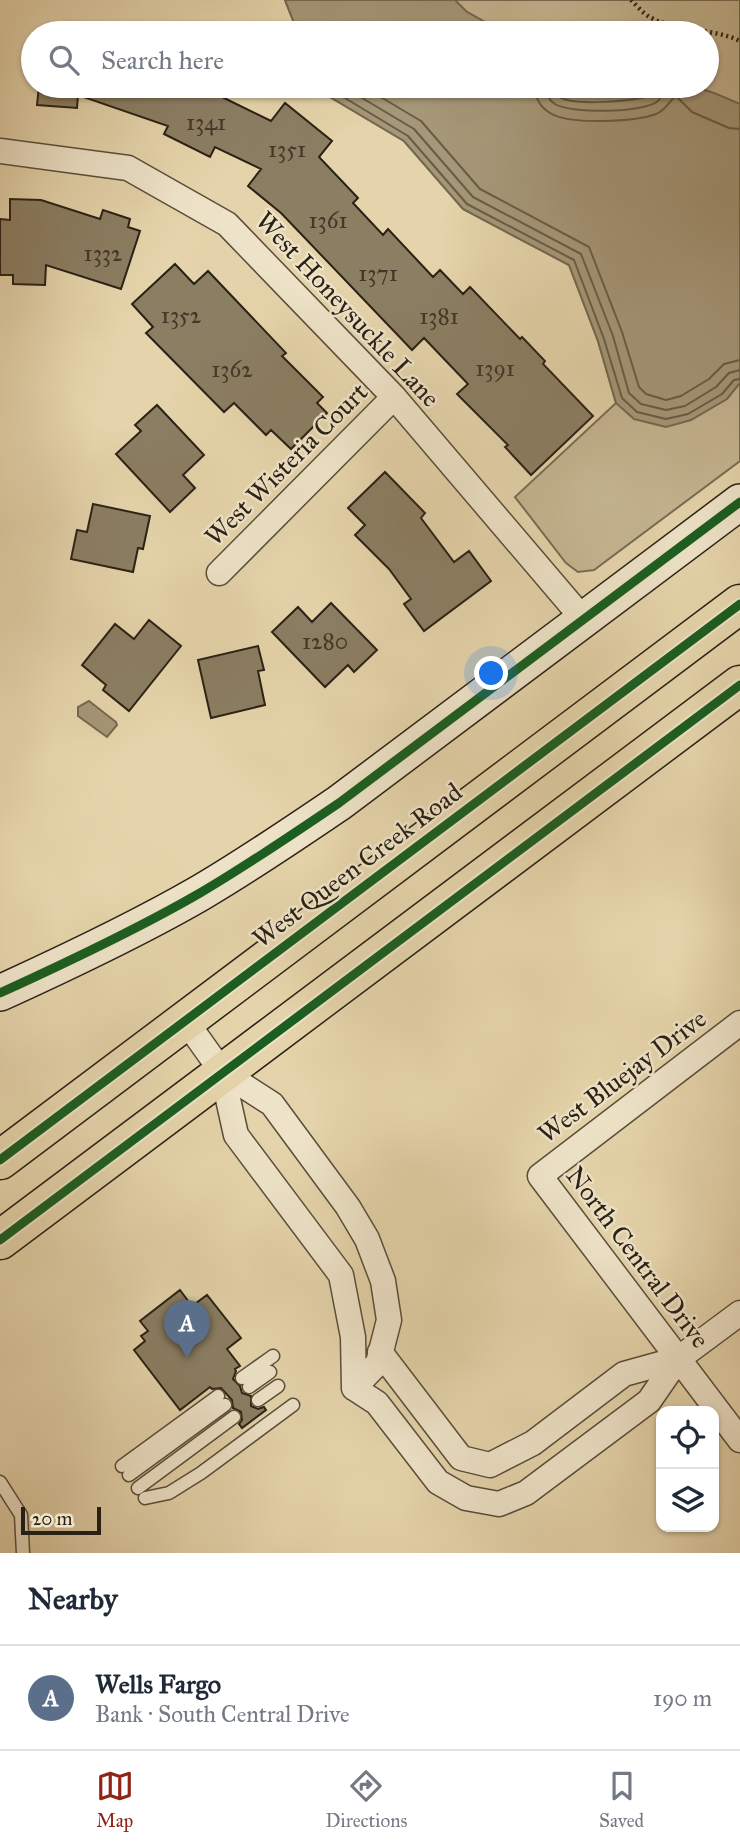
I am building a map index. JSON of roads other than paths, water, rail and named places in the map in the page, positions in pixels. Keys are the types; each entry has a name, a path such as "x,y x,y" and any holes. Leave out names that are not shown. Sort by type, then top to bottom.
{"main road":[{"name":"West Queen Creek Road","path":"0,1160 740,604"},
{"path":"0,1240 740,685"}],"street":[{"name":"West Honeysuckle Lane","path":"0,151 128,168 227,224 394,397 584,620"},
{"name":"West Wisteria Court","path":"219,573 394,397"},
{"path":"0,993 109,943 243,866 339,803 740,502"},
{"path":"185,1020 222,1072 272,1104 348,1207 367,1240 383,1281 389,1320 378,1363 354,1388"},
{"name":"West Bluejay Drive","path":"540,1176 740,1023"},
{"path":"222,1072 236,1135 341,1275 353,1337 354,1388"},
{"name":"North Central Drive","path":"540,1176 740,1440"},
{"path":"354,1388 377,1403 438,1482 466,1498 499,1504 526,1493 649,1401 678,1359 740,1313"},
{"path":"380,1352 461,1458 490,1465 533,1443 624,1374 678,1359"}],"lane":[{"path":"270,1372 245,1383 272,1356"},
{"path":"258,1400 278,1385"},
{"path":"125,1471 221,1401"},
{"path":"234,1417 142,1493 169,1493 201,1474 293,1405"},
{"path":"0,1482 22,1515 23,1553"}],"water":[{"path":"285,0 455,0 467,12 483,21 293,21"},
{"path":"719,96 740,104 740,383 727,399 691,420 666,427 634,419 616,403 598,341 569,265 463,209 404,141 332,98 719,98"},
{"path":"89,701 116,722 117,725 107,737 78,716 78,707"}],"place":[{"name":"Wells Fargo","path":"187,1358"}]}
